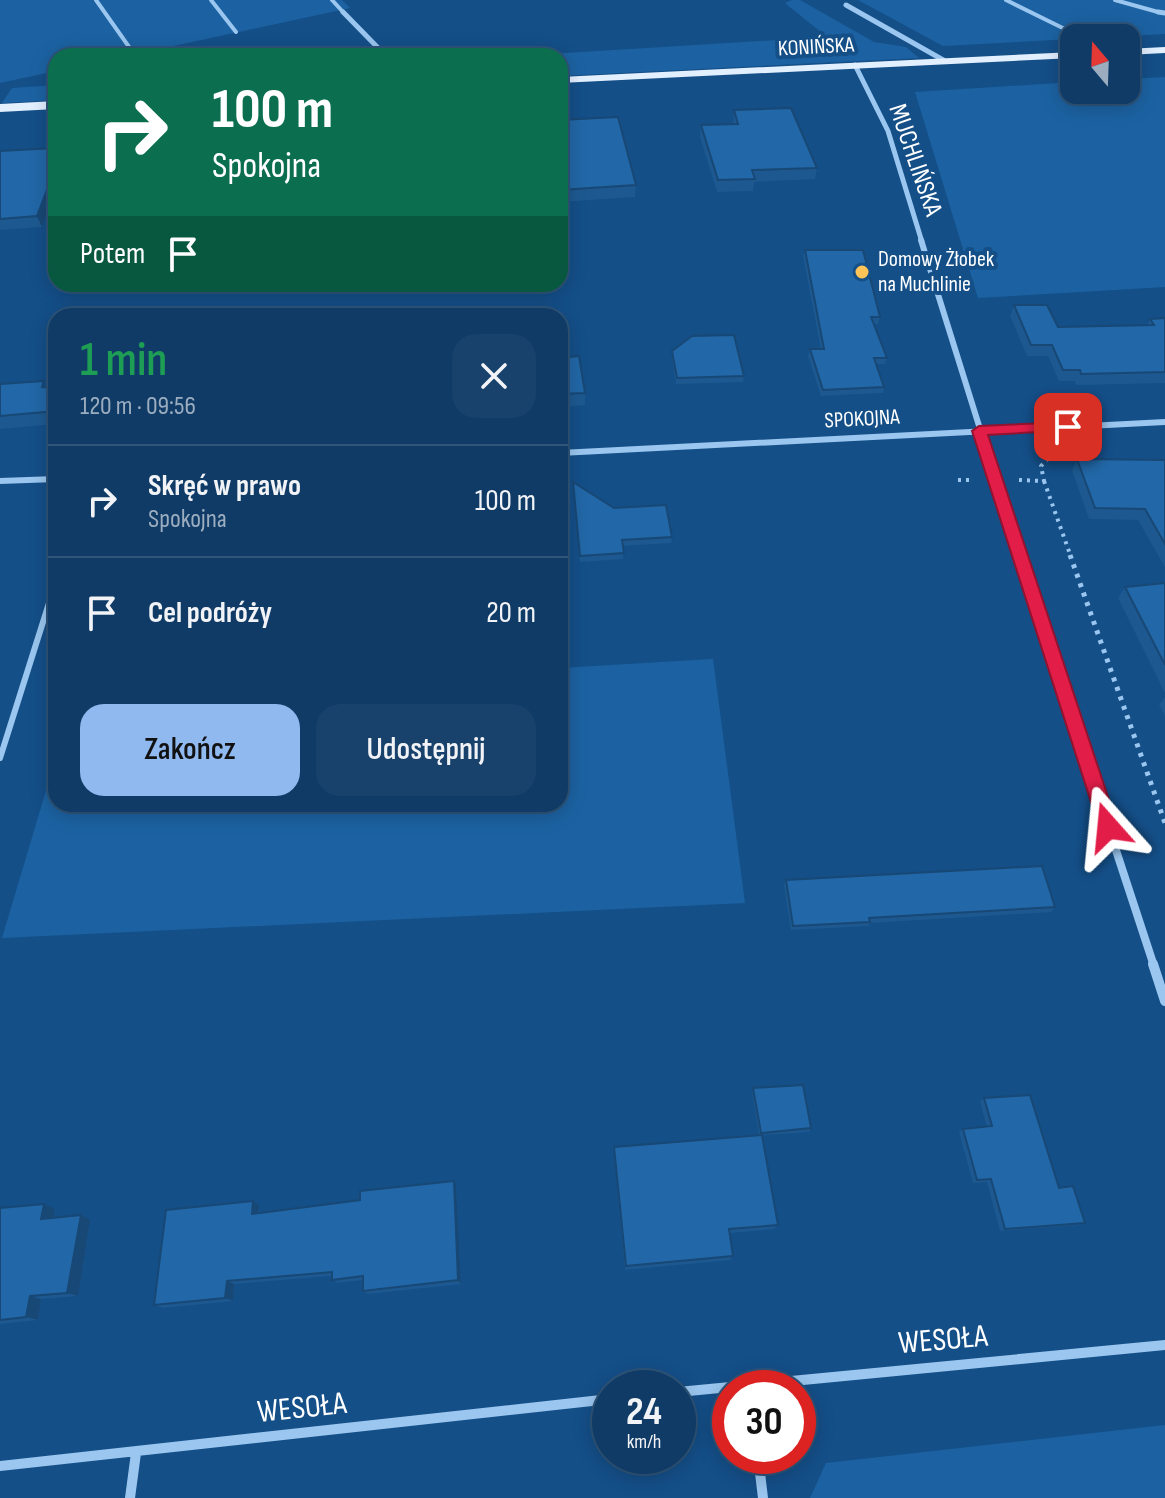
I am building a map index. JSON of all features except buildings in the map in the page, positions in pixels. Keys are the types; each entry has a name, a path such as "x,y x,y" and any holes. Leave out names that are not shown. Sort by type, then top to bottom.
{"main road":[{"path":"1140,51 1165,50"},
{"name":"KONIŃSKA","path":"568,80 1060,56"},
{"path":"0,108 48,105"}],"street":[{"path":"846,5 945,61"},
{"path":"343,12 378,48"},
{"path":"1158,12 1165,13"},
{"name":"MUCHLIŃSKA","path":"855,65 888,131 979,431 1165,1001"},
{"name":"SPOKOJNA","path":"568,453 1165,422"},
{"path":"0,481 48,479"},
{"name":"WESOŁA","path":"816,1379 1165,1345"},
{"name":"WESOŁA","path":"0,1466 592,1401"},
{"path":"130,1498 136,1453"},
{"path":"760,1474 763,1498"}],"lane":[{"path":"96,0 130,48"},
{"path":"211,0 236,32"},
{"path":"332,0 343,12"},
{"path":"1006,0 1060,27"},
{"path":"1115,0 1158,12"},
{"path":"0,758 48,606"}],"path":[{"path":"1057,448 1041,466 1044,481 1165,823"},
{"path":"958,480 1044,481"}],"shaded area":[{"path":"0,0 342,0 350,8 164,48 48,48 48,73 0,83"},
{"path":"800,0 874,42 906,47 919,58 568,76 568,53 827,37 785,3"},
{"path":"858,0 1165,0 1165,34 1140,35 1140,24 1060,24 1060,40 943,46"},
{"path":"1165,77 1165,287 978,298 915,92 1060,83 1060,104 1140,104 1140,78"},
{"path":"48,86 48,100 2,103 12,88"},
{"path":"713,659 745,903 2,938 48,784 48,812 568,812 568,668"},
{"path":"1165,1425 1165,1498 810,1498 826,1463"}],"place":[{"name":"Domowy Żłobek na Muchlinie","path":"862,272"}],"route":[{"path":"1068,427 979,431 1108,827"}]}
